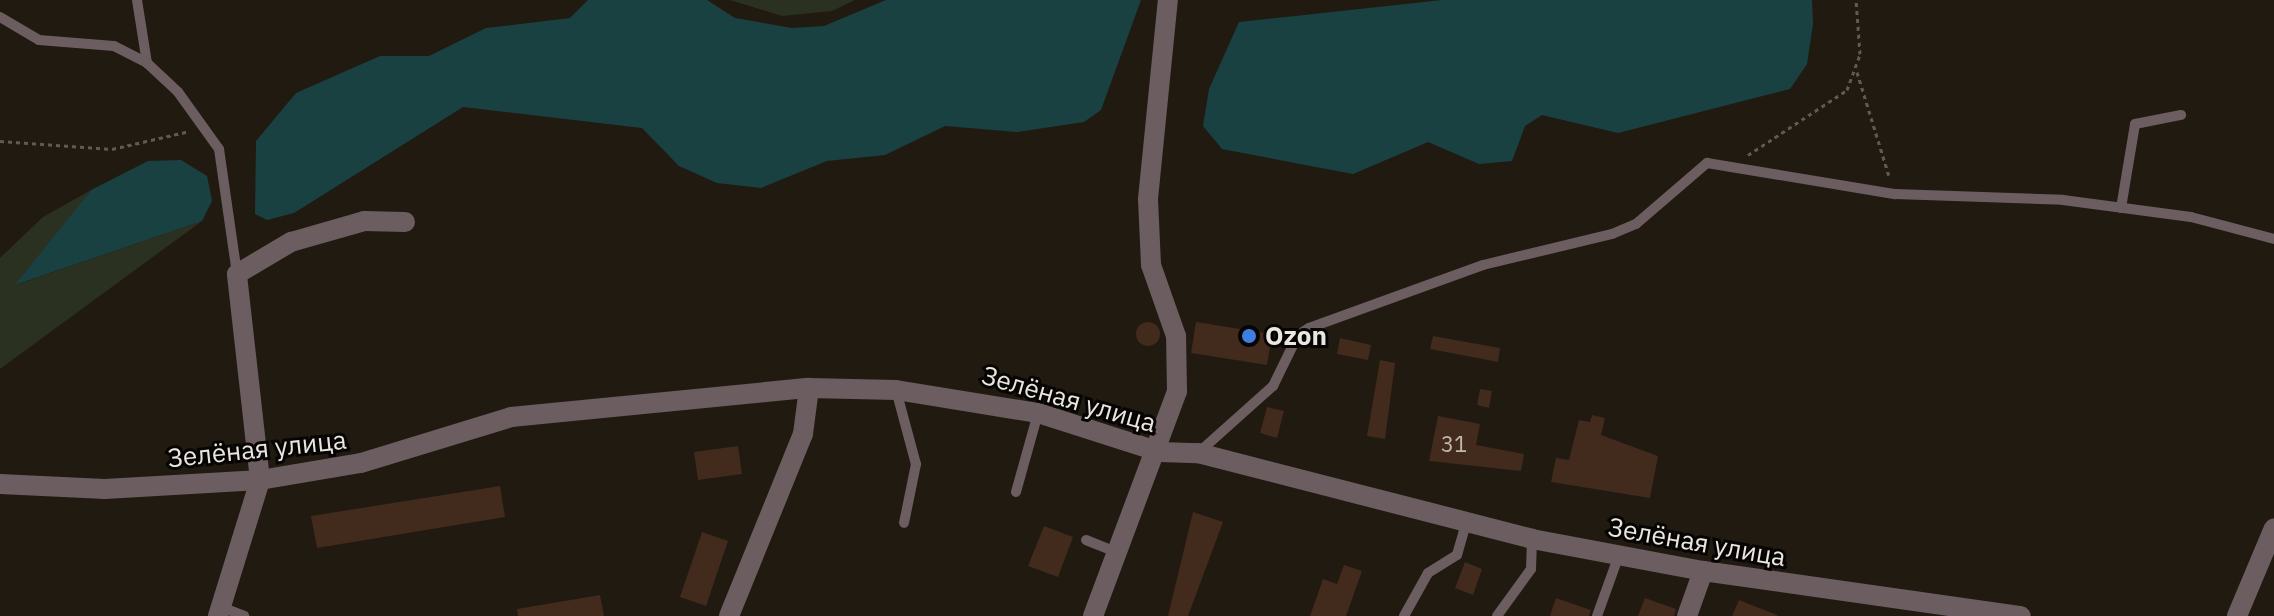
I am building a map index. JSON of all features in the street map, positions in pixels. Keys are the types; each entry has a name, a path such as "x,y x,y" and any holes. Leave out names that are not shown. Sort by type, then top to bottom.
{"street":[{"path":"1093,616 1116,552 1160,452 1179,365 1149,241 1168,0"},
{"path":"219,611 260,480 237,274 291,242 364,221 405,222"},
{"path":"729,616 803,434 809,388"},
{"name":"Зелёная улица","path":"0,484 105,489 260,480 361,463 511,417 809,388 896,390 1038,413 1160,452 1198,453 1532,539 1886,608 2008,615"},
{"path":"2237,616 2274,528"},
{"path":"1687,616 1703,571"}],"lane":[{"path":"137,0 147,63"},
{"path":"0,17 39,40 114,46 147,63 213,133 237,274"},
{"path":"2121,208 2135,124 2181,115"},
{"path":"1198,453 1273,386 1298,335 1309,328 1483,265 1612,234 1636,224 1707,163 1731,165 1754,176 1895,194 2121,208 2274,239"},
{"path":"896,390 916,464 904,523"},
{"path":"1016,492 1038,413"},
{"path":"1404,616 1428,573 1457,555 1466,524"},
{"path":"1497,616 1531,569 1532,539"},
{"path":"1086,540 1116,552"},
{"path":"1597,616 1619,555"},
{"path":"219,611 244,616"}],"path":[{"path":"1856,0 1857,72 1895,194"},
{"path":"1731,165 1833,104 1857,72"},
{"path":"0,141 112,149 213,133"}],"green space":[{"path":"730,0 855,0 832,11 782,16"},
{"path":"91,190 16,285 202,221 0,369 0,258 43,217"}],"water":[{"path":"588,0 707,0 735,18 792,28 824,26 886,0 1141,0 1101,110 1084,122 1017,132 945,126 885,155 827,161 761,188 717,183 679,166 642,128 463,107 294,213 267,220 255,214 256,141 296,93 380,56 429,56 486,28 570,18"},
{"path":"1442,0 1812,0 1813,24 1807,64 1790,89 1618,133 1542,115 1525,126 1512,161 1479,164 1428,142 1353,174 1222,149 1203,126 1209,89 1239,22"},
{"path":"181,160 207,176 212,201 202,221 15,285 91,190 148,161"}],"building":[{"path":"1148,322 1156,326 1160,334 1156,342 1148,346 1140,342 1136,334 1140,326"},
{"path":"1196,322 1272,334 1267,365 1191,353"},
{"path":"1433,336 1500,348 1498,362 1430,349"},
{"path":"1340,338 1371,345 1368,360 1337,354"},
{"path":"1380,360 1395,363 1385,439 1367,436"},
{"path":"1480,389 1492,391 1489,408 1477,405"},
{"path":"1267,407 1284,411 1277,438 1260,433"},
{"path":"1592,415 1605,418 1601,435 1658,456 1650,498 1551,482 1556,458 1569,460 1579,420 1590,422"},
{"path":"1438,416 1480,424 1476,445 1524,454 1521,471 1429,461"},
{"path":"738,446 742,474 698,480 694,452"},
{"path":"500,486 505,517 317,548 311,516"},
{"path":"1193,512 1223,522 1188,616 1168,616"},
{"path":"1044,526 1073,537 1058,577 1028,566"},
{"path":"702,532 728,541 706,606 680,597"},
{"path":"1465,562 1482,569 1473,595 1455,588"},
{"path":"1344,565 1362,571 1346,616 1310,616 1323,579 1337,584"},
{"path":"600,595 604,616 518,616 517,609"},
{"path":"1556,598 1591,610 1589,616 1550,616"},
{"path":"1645,598 1676,609 1674,616 1638,616"},
{"path":"1739,600 1777,615 1777,616 1732,616"}],"place":[{"name":"Ozon","path":"1249,336"}]}
